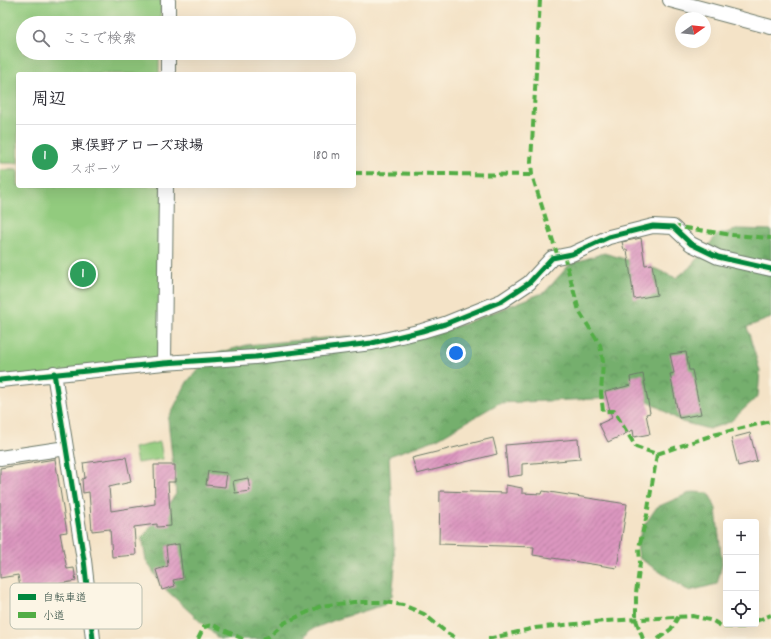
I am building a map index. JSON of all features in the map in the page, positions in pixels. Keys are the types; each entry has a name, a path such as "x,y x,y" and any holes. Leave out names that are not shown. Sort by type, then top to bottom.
{"street":[{"path":"168,0 168,16"},
{"path":"670,0 771,27"},
{"path":"168,60 168,72"},
{"path":"164,363 166,188"},
{"path":"0,380 54,373 164,363 255,357 372,343 445,324 502,301 529,283 552,258 572,254 609,237 653,226 673,227 691,244 718,257 771,269"},
{"path":"54,373 87,583"},
{"path":"0,458 66,448"},
{"path":"92,629 93,639"}],"green space":[{"path":"0,0 161,0 160,16 16,16 16,60 159,60 159,72 16,72 16,163 0,163"},
{"path":"0,170 16,170 16,188 166,188 164,363 0,380"},
{"path":"740,229 771,230 771,318 747,327 760,371 758,396 730,422 709,429 682,422 642,397 499,403 437,439 389,456 395,568 392,596 384,605 335,620 310,630 304,639 219,639 162,586 146,560 142,538 176,494 168,419 187,382 211,355 247,345 347,336 408,339 461,325 545,292 570,264 604,253 649,266 676,278 689,268 717,235"},
{"path":"160,442 163,459 137,463 134,448"},
{"path":"692,492 709,493 716,509 722,564 717,584 689,591 639,558 637,543 643,527 657,507"}],"building":[{"path":"641,238 645,265 652,264 657,295 634,299 627,250 624,250 622,242"},
{"path":"686,352 689,370 692,370 701,414 679,418 670,374 674,373 670,354"},
{"path":"643,374 650,413 646,414 650,434 634,437 633,430 608,442 599,424 612,418 605,392 631,385 630,377"},
{"path":"750,433 757,461 738,466 731,438"},
{"path":"493,438 497,454 417,474 412,458"},
{"path":"578,439 580,459 522,464 522,475 508,477 505,445"},
{"path":"126,457 131,482 109,487 111,511 155,504 154,465 175,465 175,482 168,482 171,526 157,527 157,524 134,527 136,555 112,557 110,529 92,531 89,492 83,493 82,479 85,478 83,463"},
{"path":"55,459 67,532 60,533 67,569 74,568 76,581 64,583 19,583 18,575 0,578 0,468"},
{"path":"208,471 227,473 225,487 206,485"},
{"path":"248,478 250,491 235,493 233,481"},
{"path":"506,485 522,488 522,493 542,494 543,491 627,504 617,568 533,555 534,547 439,544 440,491 506,493"},
{"path":"179,544 183,578 173,580 175,586 162,590 156,570 168,566 166,546"}],"marked path":[{"path":"540,0 531,162 532,175 558,257"},
{"path":"356,173 532,175"},
{"path":"672,226 733,235 771,238"},
{"path":"564,255 579,311 600,345 603,362 601,393 603,411 614,411 636,447 657,454 713,435 771,421"},
{"path":"643,639 636,620 636,593 640,563 639,547 647,515 657,454"},
{"path":"262,639 268,637 284,623 321,606 354,602 384,602 403,605 424,614 447,633 458,639"},
{"path":"759,620 771,615"},
{"path":"488,639 535,628 605,621 693,616 713,621 723,627"},
{"path":"658,639 671,629 678,617"},
{"path":"198,639 204,627 213,625 243,639"}],"cycle path":[{"path":"0,380 164,363 255,357 372,343 445,324 502,301 529,283 552,258 572,254 609,237 653,226 673,227 691,244 718,257 771,269"},
{"path":"54,373 87,583"},
{"path":"92,629 93,639"}],"place":[{"name":"東俣野アローズ球場","path":"83,274"}]}
